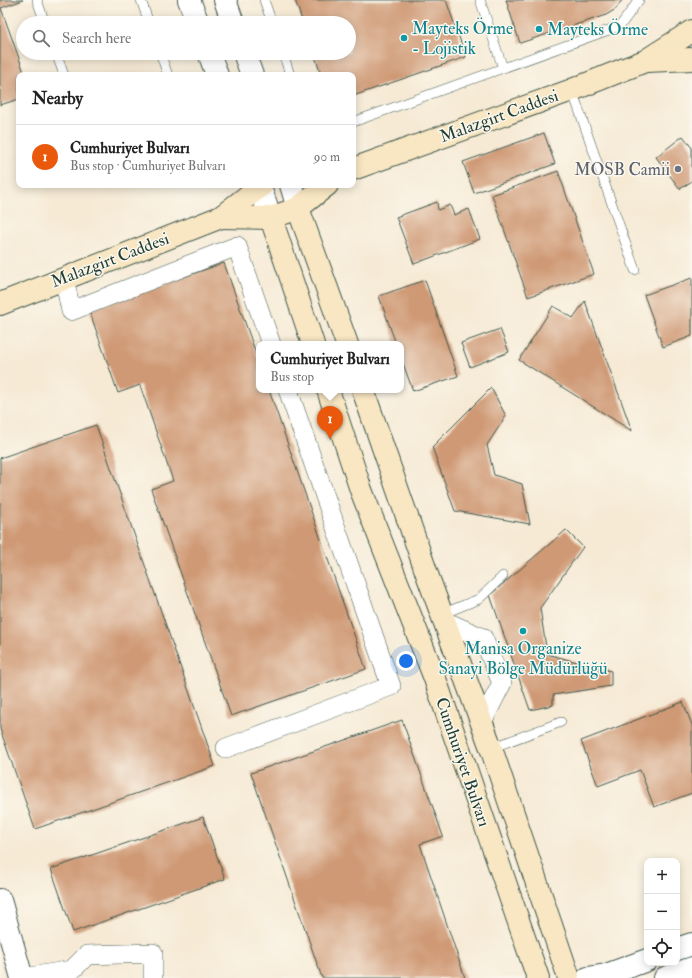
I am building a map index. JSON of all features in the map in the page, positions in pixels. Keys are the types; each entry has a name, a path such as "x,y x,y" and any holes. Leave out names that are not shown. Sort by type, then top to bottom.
{"main road":[{"path":"645,61 692,31"},
{"path":"645,61 692,59"},
{"name":"Malazgirt Caddesi","path":"356,168 572,90 645,61"},
{"path":"221,217 256,188"},
{"path":"221,217 271,218 298,208 323,188"},
{"path":"298,208 346,341"},
{"name":"Malazgirt Caddesi","path":"0,304 221,217"},
{"path":"271,218 312,341"},
{"name":"Cumhuriyet Bulvarı","path":"329,393 361,490 434,676 539,978"},
{"name":"Cumhuriyet Bulvarı","path":"364,393 443,618 576,977"},
{"path":"539,978 552,972 576,977"}],"street":[{"path":"189,0 195,16"},
{"path":"225,0 231,16"},
{"path":"212,60 216,72"},
{"path":"247,60 251,72"},
{"path":"261,188 271,218"},
{"path":"292,188 298,208"},
{"path":"64,278 71,311 237,246 271,341"},
{"path":"226,748 391,686 289,393"},
{"path":"443,618 483,638 502,683 482,722"},
{"path":"0,900 22,978 72,974 87,955 153,953 153,978"},
{"path":"680,948 692,944"},
{"path":"576,977 606,975 644,961"},
{"path":"665,978 692,968"}],"lane":[{"path":"37,0 43,16"},
{"path":"141,0 147,16"},
{"path":"264,0 270,16"},
{"path":"480,0 503,68"},
{"path":"356,121 620,26 639,0"},
{"path":"59,60 63,72"},
{"path":"163,60 167,72"},
{"path":"285,60 289,72"},
{"path":"572,90 635,270"},
{"path":"443,618 480,599 503,576"},
{"path":"491,748 561,722"}],"building":[{"path":"0,0 23,0 1,8 16,50 16,60 20,60 24,72 16,72 16,100 0,105"},
{"name":"Mayteks Örme - Lojistik","path":"295,0 446,0 466,57 356,95 356,72 320,72 316,60 356,60 356,16 301,16"},
{"name":"Mayteks Örme","path":"506,0 622,0 616,9 606,15 520,43"},
{"path":"544,133 555,164 474,193 463,162"},
{"name":"MOSB Camii","path":"683,136 692,148 692,181 680,189 656,157"},
{"path":"558,171 594,274 528,297 492,195"},
{"path":"437,202 438,210 450,205 454,215 469,209 480,239 414,264 396,217"},
{"path":"224,263 256,354 256,393 270,393 366,669 231,716 151,489 173,481 140,385 118,393 89,310"},
{"path":"692,278 692,336 663,347 644,295"},
{"path":"425,280 458,376 413,391 404,366 404,341 395,341 379,296"},
{"path":"585,301 632,431 519,360 553,306 573,318"},
{"path":"500,329 509,352 470,367 461,343"},
{"path":"491,388 506,416 487,445 494,475 522,484 530,524 455,511 432,447"},
{"path":"96,425 215,766 35,829 0,729 0,458"},
{"name":"Manisa Organize Sanayi Bölge Müdürlüğü","path":"566,530 583,547 540,608 547,654 611,671 611,686 553,695 553,705 530,710 490,595"},
{"path":"683,702 692,725 692,793 654,807 640,770 598,786 581,741"},
{"path":"402,720 443,836 420,844 465,978 322,978 251,773"},
{"path":"203,817 225,879 73,932 51,869"}],"place":[{"name":"Mayteks Örme","path":"539,29"},
{"name":"Mayteks Örme - Lojistik","path":"404,38"},
{"name":"MOSB Camii","path":"678,169"},
{"name":"Cumhuriyet Bulvarı","path":"330,439"},
{"name":"Manisa Organize Sanayi Bölge Müdürlüğü","path":"523,631"}]}
